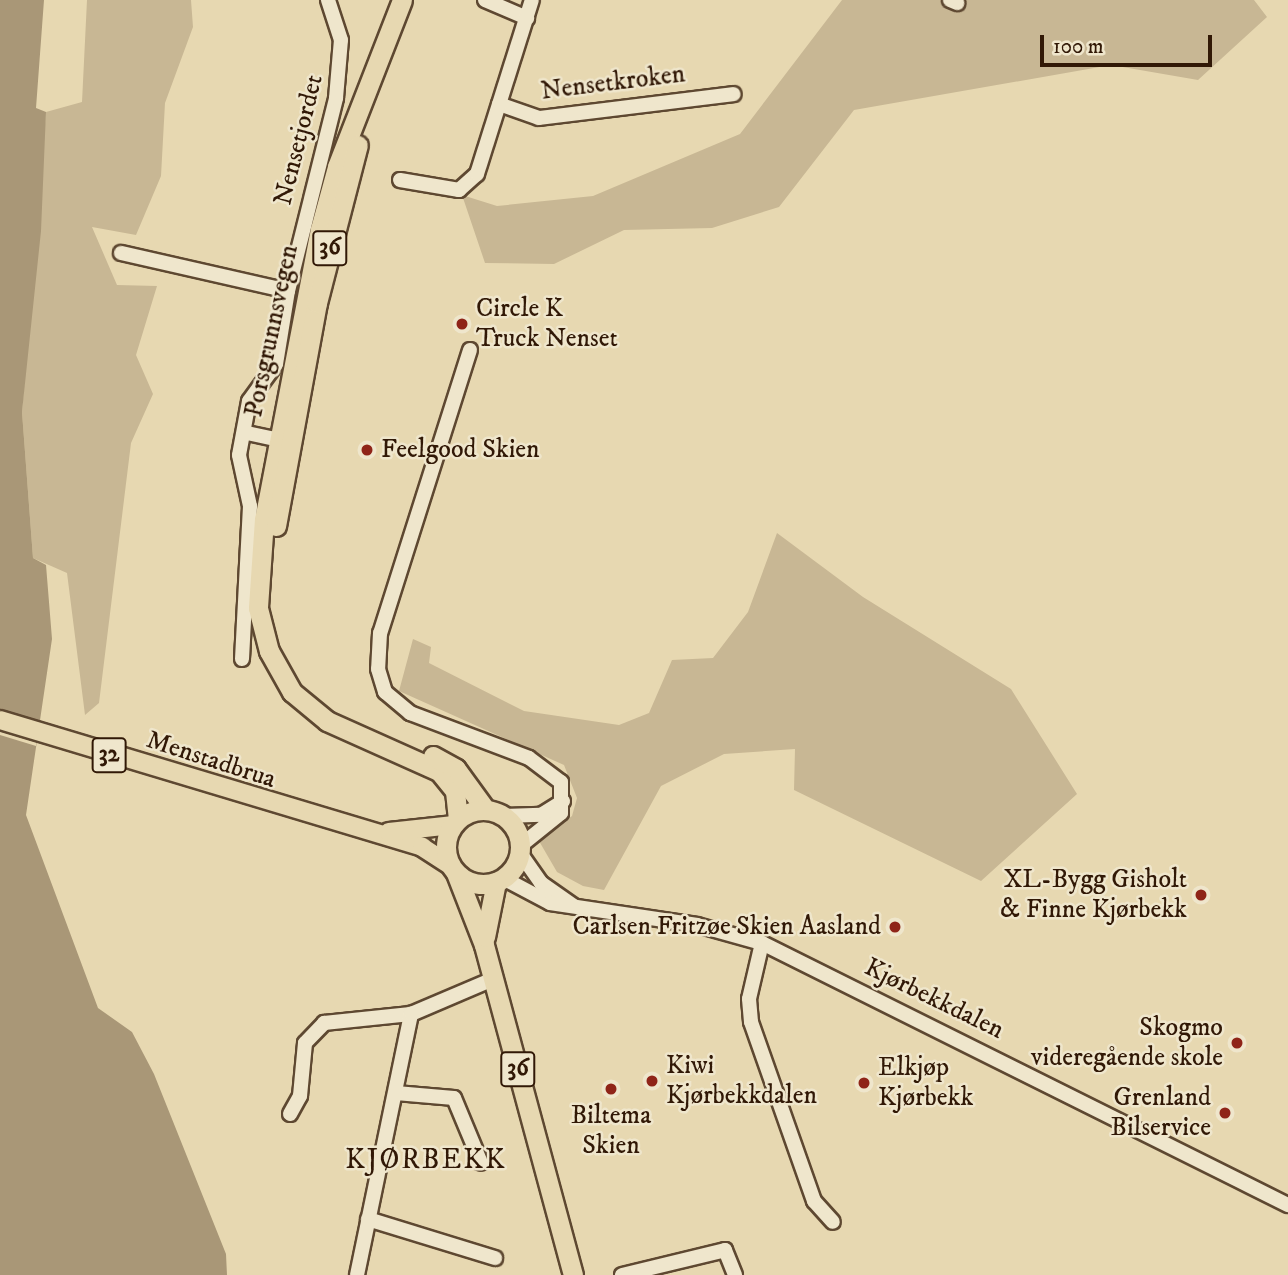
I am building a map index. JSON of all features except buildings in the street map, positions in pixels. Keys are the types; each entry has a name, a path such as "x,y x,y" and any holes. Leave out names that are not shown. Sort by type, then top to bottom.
{"highway":[{"name":"Porsgrunnsvegen","path":"402,0 332,183 284,441 259,558 263,626 276,667 304,704 439,771 455,791 455,822"},
{"name":"Porsgrunnsvegen","path":"375,740 428,754 456,768 495,812"},
{"path":"455,822 495,812"},
{"name":"36","path":"484,945 500,880 520,849 495,812"},
{"name":"36","path":"455,822 446,850 484,945 573,1275"},
{"path":"453,869 479,884 500,880"},
{"name":"36","path":"552,1192 585,1275"}],"main road":[{"name":"Menstadbrua","path":"0,720 218,790 422,847 453,869"},
{"name":"Menstadbrua","path":"368,832 455,822"}],"street":[{"name":"Nensetjordet","path":"247,433 249,401 276,364 288,291 342,67 328,0"},
{"path":"485,0 527,18"},
{"name":"Nensetkroken","path":"400,180 458,190 477,174 533,0"},
{"name":"Nensetkroken","path":"499,104 539,118 734,94"},
{"path":"121,253 288,291"},
{"path":"470,350 380,633 378,669 385,692 410,713 550,768 561,782 563,800 550,825 520,849"},
{"path":"247,433 284,441"},
{"name":"Porsgrunnsvegen","path":"242,659 250,506 239,455 247,433"},
{"path":"495,812 541,815 563,800"},
{"name":"Kjørbekkdalen","path":"520,849 541,883 578,909"},
{"name":"Kjørbekkdalen","path":"500,880 550,903 697,925 762,943 1288,1205"},
{"path":"762,943 749,999 751,1022 811,1192 832,1222"},
{"path":"290,1114 300,1096 306,1043 324,1023 411,1014 494,979"},
{"path":"357,1275 411,1014"},
{"path":"396,1093 454,1098 481,1163"},
{"path":"368,1219 495,1258"},
{"path":"622,1275 725,1250 735,1275"}],"shaded area":[{"path":"0,0 44,0 36,108 46,112 41,231 22,412 33,558 46,565 52,639 26,815 98,1008 132,1032 154,1074 226,1254 227,1275 0,1275"},
{"path":"87,0 191,0 193,27 165,103 161,176 136,235 92,227 117,285 157,286 136,355 153,394 131,443 99,703 85,715 67,573 33,558 22,412 46,112 82,102"},
{"path":"842,0 1254,0 1267,17 1198,80 1111,65 854,110 779,207 712,228 624,230 554,264 485,263 462,195 497,206 593,196 740,134"},
{"path":"777,533 863,597 1011,689 1077,794 981,881 794,790 795,749 724,754 661,786 604,890 583,886 557,872 539,841 572,816 577,798 564,765 399,691 413,639 431,647 429,663 524,711 619,725 649,713 672,660 713,658 748,612"}],"pier":[{"path":"0,713 38,725 36,746 0,735"}],"place":[{"name":"Circle K Truck Nenset","path":"462,324"},
{"name":"Feelgood Skien","path":"367,450"},
{"name":"XL-Bygg Gisholt & Finne Kjørbekk","path":"1201,895"},
{"name":"Carlsen Fritzøe Skien Aasland","path":"895,927"},
{"name":"Skogmo videregående skole","path":"1237,1043"},
{"name":"Kiwi Kjørbekkdalen","path":"652,1081"},
{"name":"Elkjøp Kjørbekk","path":"864,1083"},
{"name":"Biltema Skien","path":"611,1089"},
{"name":"Grenland Bilservice","path":"1225,1113"}],"district":[{"name":"KJØRBEKK","path":"426,1160"}]}
